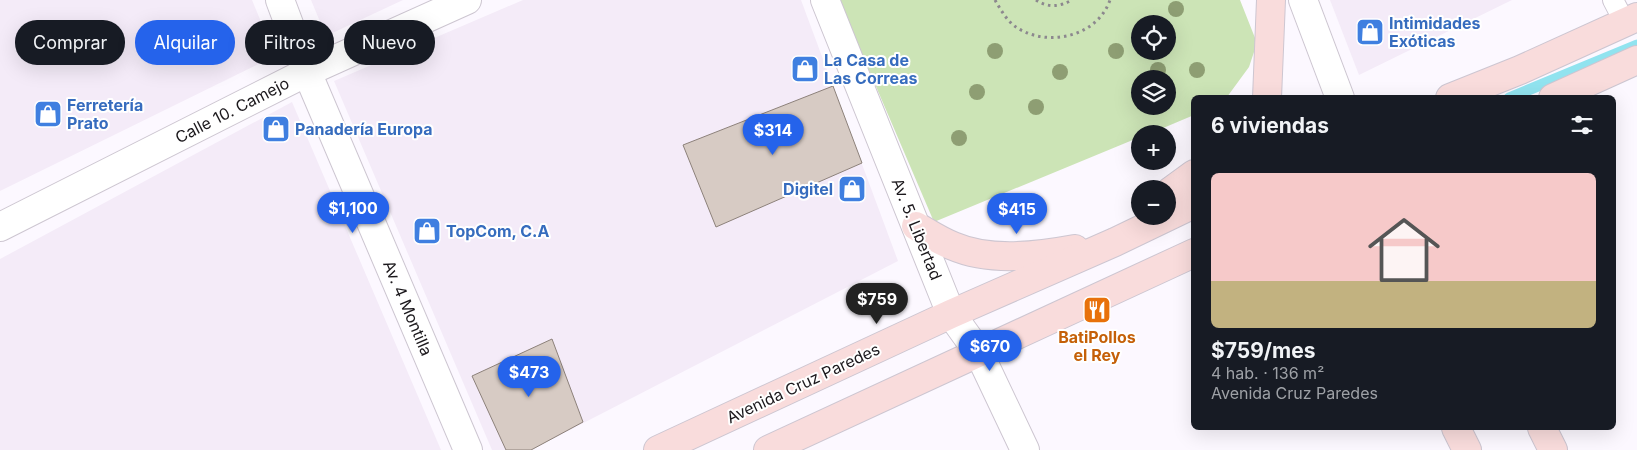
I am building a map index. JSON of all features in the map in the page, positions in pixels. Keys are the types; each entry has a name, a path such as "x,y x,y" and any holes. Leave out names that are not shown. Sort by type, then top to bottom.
{"street":[{"name":"Av. 4 Montilla","path":"280,0 307,72 468,450"},
{"name":"Calle 10. Camejo","path":"0,227 307,72 468,0"},
{"name":"Av. 5. Libertad","path":"824,0 952,314 979,353 1025,450"},
{"path":"1267,95 1271,0"},
{"path":"1303,0 1339,95"},
{"path":"1458,95 1520,70 1625,13"},
{"path":"1560,95 1637,60"},
{"path":"1176,187 1191,176"},
{"name":"Avenida Cruz Paredes","path":"658,450 952,314 1116,242 1191,205"},
{"path":"916,226 954,247 985,254 1016,257 1047,254 1116,242 1132,225"},
{"path":"768,450 1191,254"},
{"path":"1457,430 1467,450"},
{"path":"1543,430 1553,450"}],"path":[{"path":"995,0 1006,18 1022,31 1041,38 1061,38 1080,32 1097,20 1110,0"},
{"path":"1036,0 1046,6 1055,6 1072,0"}],"shaded area":[{"path":"0,0 252,0 260,20 245,20 245,65 257,65 0,191"},
{"path":"311,0 403,0 360,20 344,20 344,28 334,32 334,20 319,20"},
{"path":"523,0 801,0 898,261 531,450 492,450 334,81 371,65 435,65 435,38"},
{"path":"1330,0 1512,0 1359,75"},
{"path":"292,102 441,450 0,450 0,259"}],"green space":[{"path":"839,0 1240,0 1257,43 1249,67 1228,95 1191,95 1191,116 1170,125 1131,125 1131,141 934,222"}],"building":[{"path":"833,86 862,163 716,227 683,145"},
{"path":"552,339 583,422 531,450 506,450 472,376"}],"waterway":[{"path":"1516,95 1637,45"}],"place":[{"name":"Intimidades Exóticas","path":"1370,32"},
{"name":"La Casa de Las Correas","path":"805,69"},
{"name":"Ferretería Prato","path":"48,114"},
{"name":"Panadería Europa","path":"276,129"},
{"name":"Digitel","path":"852,189"},
{"name":"TopCom, C.A","path":"427,231"},
{"name":"BatiPollos el Rey","path":"1097,310"}]}
